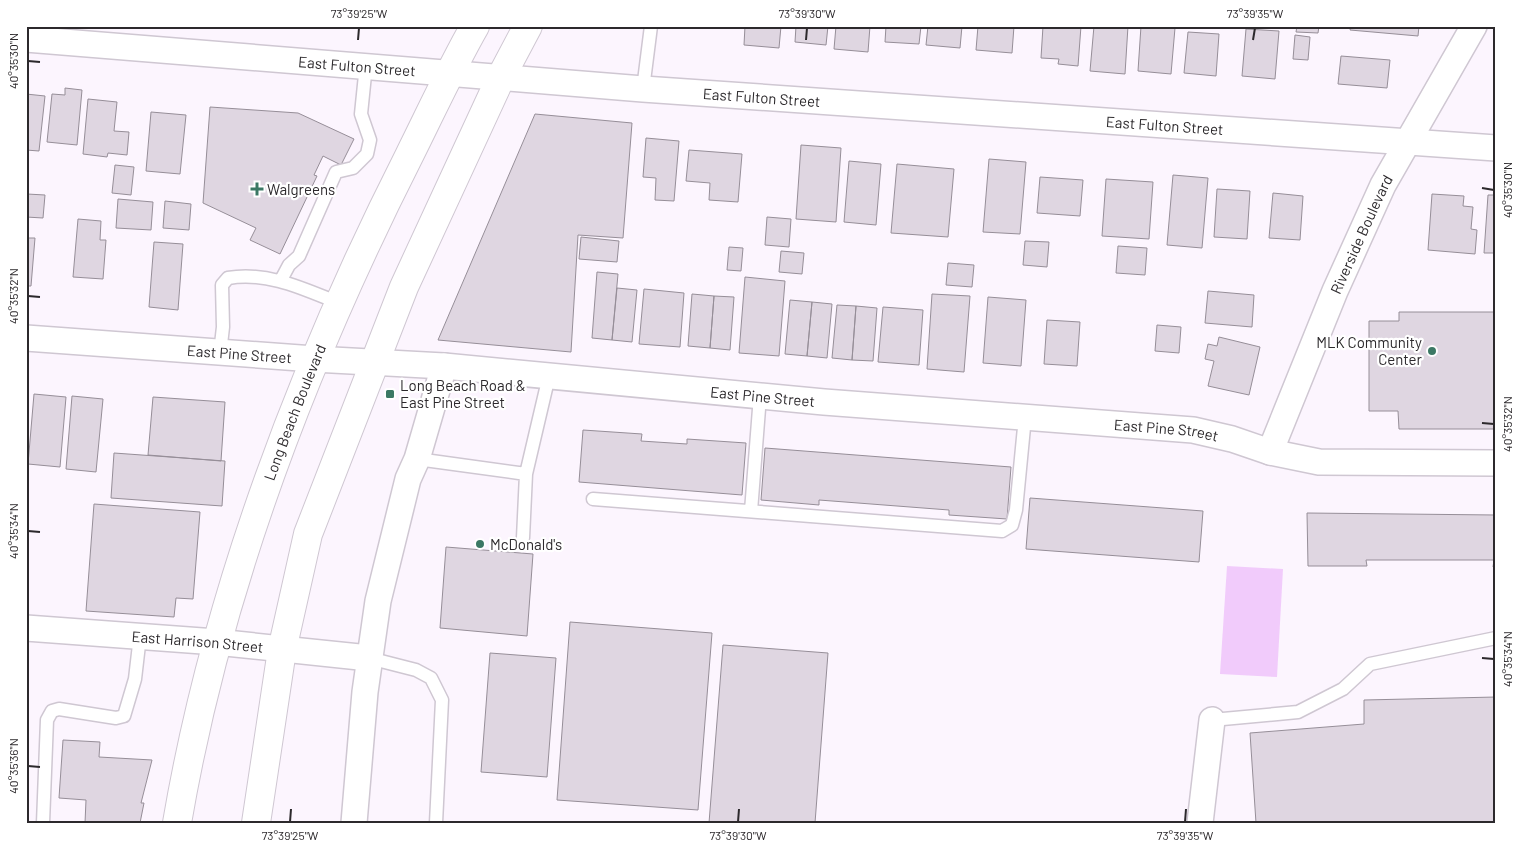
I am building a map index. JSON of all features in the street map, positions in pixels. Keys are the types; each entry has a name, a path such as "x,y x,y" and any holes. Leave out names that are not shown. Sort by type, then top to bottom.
{"main road":[{"name":"Long Beach Boulevard","path":"178,823 190,745 216,642 252,523 314,360 339,303 383,207 438,99 448,72 475,26"},
{"path":"256,823 282,650 308,534 404,288 501,76 528,26"}],"street":[{"name":"Riverside Boulevard","path":"1270,452 1335,291 1383,185 1474,26"},
{"name":"East Fulton Street","path":"26,38 643,88 1496,148"},
{"name":"East Pine Street","path":"26,338 314,360 444,366 760,396 1192,430 1232,438 1270,452 1319,462 1496,463"},
{"path":"354,823 369,658 378,601 408,479 417,459 444,366"},
{"name":"East Harrison Street","path":"26,628 216,642 369,658"},
{"path":"1200,823 1212,720"}],"lane":[{"path":"643,88 651,26"},
{"path":"280,280 289,265 299,256 336,172 353,168 367,154 370,140 361,114 366,65"},
{"path":"220,352 223,326 222,285 228,278 241,275 280,280 339,303"},
{"path":"523,538 526,474 549,376"},
{"path":"751,511 760,396"},
{"path":"593,499 1002,531 1012,525 1016,510 1025,418"},
{"path":"417,459 526,474"},
{"path":"42,823 47,720 52,712 59,709 116,718 124,716 135,679 140,636"},
{"path":"1212,720 1298,712 1343,689 1370,664 1496,638"},
{"path":"369,658 416,670 431,678 442,700 436,823"}],"shaded area":[{"path":"1227,566 1283,569 1277,677 1220,674"}],"building":[{"path":"745,26 781,26 779,48 744,45"},
{"path":"796,26 828,26 826,45 795,42"},
{"path":"836,26 870,26 868,52 834,49"},
{"path":"886,26 921,26 919,44 885,42"},
{"path":"928,26 962,26 960,48 926,45"},
{"path":"978,26 1014,26 1012,53 976,50"},
{"path":"1043,26 1081,26 1078,66 1058,64 1059,59 1041,58"},
{"path":"1094,26 1128,26 1125,74 1090,71"},
{"path":"1141,26 1175,28 1171,74 1138,71"},
{"path":"1297,26 1319,26 1318,33 1296,32"},
{"path":"1351,26 1419,26 1418,36 1350,30"},
{"path":"1246,29 1279,31 1275,79 1242,76"},
{"path":"1188,32 1219,34 1216,76 1184,73"},
{"path":"1295,35 1310,37 1308,60 1293,59"},
{"path":"1341,56 1390,60 1387,88 1338,84"},
{"path":"65,88 82,90 77,145 47,142 52,94 65,95"},
{"path":"26,94 45,96 39,151 26,150"},
{"path":"88,99 117,102 114,131 129,132 127,155 108,153 107,157 83,154"},
{"name":"Walgreens","path":"210,107 298,113 354,139 341,165 323,156 314,175 317,176 280,254 250,240 256,228 203,203"},
{"path":"151,112 186,115 180,174 146,171"},
{"path":"535,114 632,123 623,238 578,235 571,352 438,340"},
{"path":"646,138 679,141 674,201 655,200 656,178 643,177"},
{"path":"801,145 841,148 836,222 796,219"},
{"path":"689,150 742,154 738,202 709,200 710,183 686,181"},
{"path":"989,159 1026,162 1020,234 983,232"},
{"path":"849,161 881,164 876,225 844,222"},
{"path":"897,164 954,169 948,237 891,233"},
{"path":"115,165 134,167 131,195 112,193"},
{"path":"1173,175 1208,178 1202,248 1167,245"},
{"path":"1040,177 1083,180 1080,216 1037,213"},
{"path":"1106,179 1153,182 1149,239 1102,236"},
{"path":"1217,189 1250,191 1247,239 1214,237"},
{"path":"1273,193 1303,196 1300,240 1269,238"},
{"path":"27,194 45,195 43,218 26,217"},
{"path":"1432,194 1464,196 1463,206 1473,207 1471,229 1477,230 1475,254 1428,250"},
{"path":"1488,195 1496,195 1496,253 1484,253"},
{"path":"118,199 153,202 151,230 116,228"},
{"path":"165,201 191,204 189,230 163,228"},
{"path":"767,217 791,219 789,247 765,245"},
{"path":"78,219 101,221 100,240 106,240 103,279 73,277"},
{"path":"581,237 619,241 617,262 579,259"},
{"path":"26,238 35,238 31,286 26,286"},
{"path":"1025,241 1049,242 1047,267 1023,265"},
{"path":"154,242 183,244 178,310 149,307"},
{"path":"1118,246 1147,248 1145,275 1116,273"},
{"path":"729,247 743,248 741,271 727,270"},
{"path":"781,251 804,253 802,274 779,272"},
{"path":"948,263 974,265 972,287 946,285"},
{"path":"597,272 618,274 612,340 592,338"},
{"path":"745,277 785,281 779,356 739,353"},
{"path":"617,288 637,290 632,342 612,340"},
{"path":"644,289 684,293 680,347 639,344"},
{"path":"1208,291 1254,295 1252,327 1205,323"},
{"path":"692,294 714,296 710,348 688,346"},
{"path":"932,294 970,296 964,372 927,369"},
{"path":"714,296 734,297 730,350 710,348"},
{"path":"988,297 1026,300 1021,366 983,363"},
{"path":"790,300 812,302 807,356 785,354"},
{"path":"812,302 832,304 827,358 807,356"},
{"path":"837,305 856,306 852,360 832,358"},
{"path":"856,306 877,308 873,361 852,360"},
{"path":"883,307 923,310 919,365 878,362"},
{"name":"MLK Community Center","path":"1399,312 1496,312 1496,429 1399,429 1398,411 1369,411 1369,321 1399,321"},
{"path":"1047,320 1080,322 1077,366 1044,364"},
{"path":"1157,325 1181,327 1179,353 1155,351"},
{"path":"1219,337 1260,347 1249,395 1208,386 1214,361 1205,359 1208,344 1217,346"},
{"path":"34,394 66,397 60,467 28,464"},
{"path":"72,396 103,399 96,472 66,469"},
{"path":"153,397 225,402 221,461 148,455"},
{"path":"583,430 642,434 641,441 687,444 687,439 746,443 742,495 579,482"},
{"path":"765,448 1011,467 1007,519 949,515 949,510 819,500 819,505 761,500"},
{"path":"114,453 225,461 222,506 111,498"},
{"path":"1030,498 1203,511 1199,562 1026,549"},
{"path":"94,504 200,512 193,599 176,598 174,617 86,611"},
{"path":"1307,513 1496,515 1496,567 1493,567 1494,560 1366,560 1367,566 1308,566"},
{"path":"446,547 533,554 527,636 440,628"},
{"path":"570,622 712,633 698,810 557,800"},
{"path":"723,645 828,653 815,823 709,823"},
{"path":"490,653 556,658 547,777 481,772"},
{"path":"1496,697 1496,823 1256,823 1250,733 1364,724 1364,700"},
{"path":"63,740 100,742 99,757 152,760 141,803 144,803 140,823 85,823 86,800 59,798"}],"place":[{"name":"Walgreens","path":"257,189"},
{"name":"MLK Community Center","path":"1432,351"},
{"name":"Long Beach Road & East Pine Street","path":"390,394"},
{"name":"McDonald's","path":"480,544"}]}
